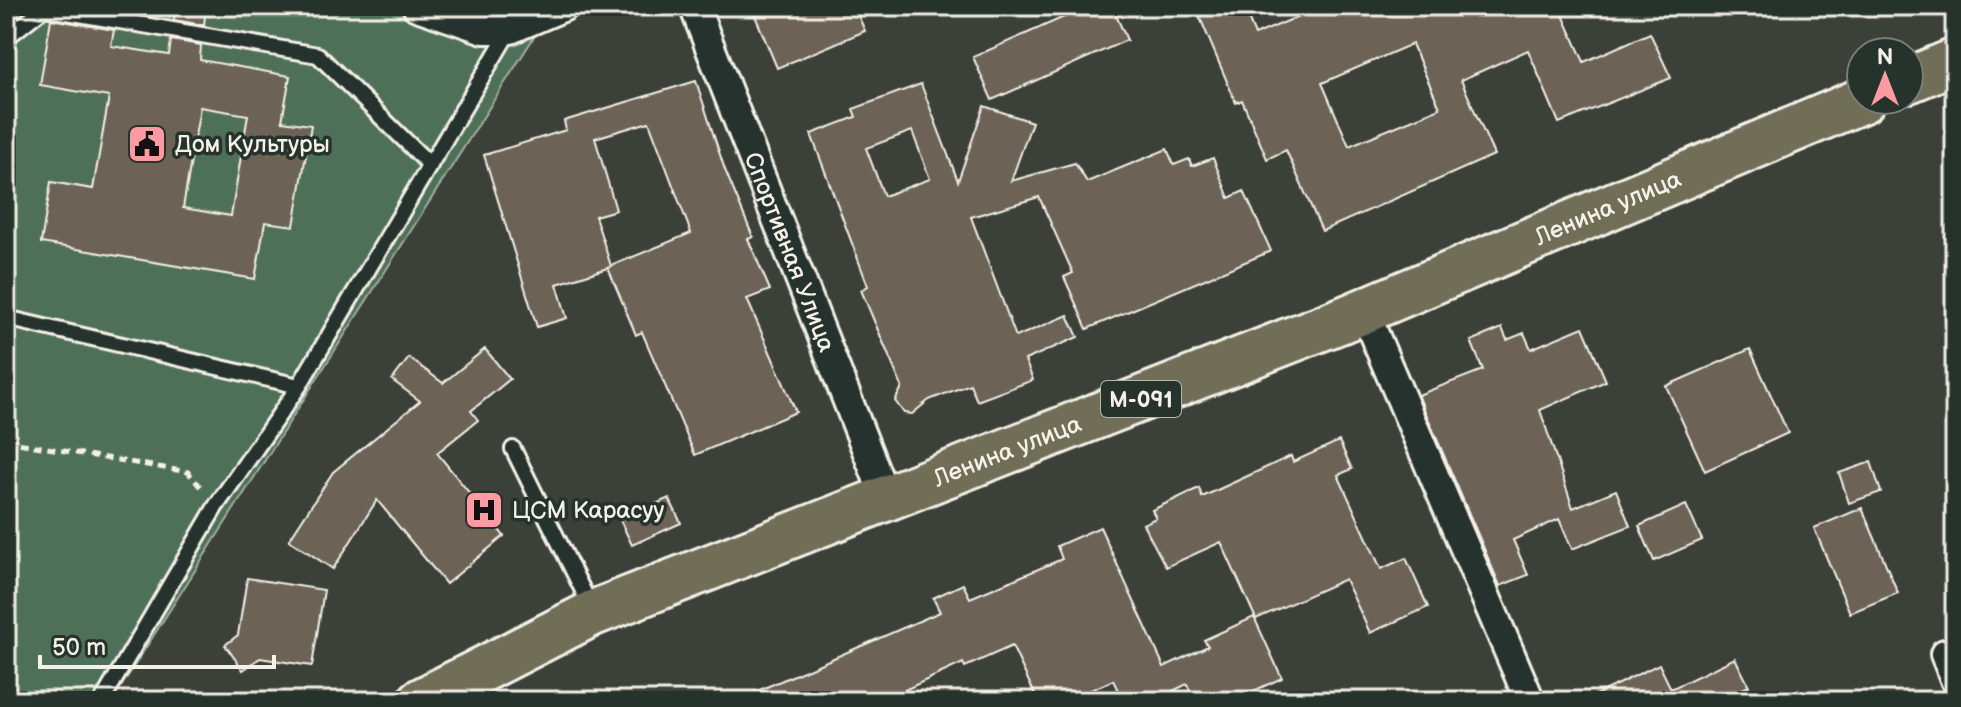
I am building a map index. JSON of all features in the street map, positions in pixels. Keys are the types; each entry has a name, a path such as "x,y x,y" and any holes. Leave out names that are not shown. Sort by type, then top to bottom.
{"main road":[{"path":"1925,73 1955,61"},
{"name":"Ленина улица","path":"421,701 593,613 1364,311 1845,108"}],"street":[{"path":"417,6 484,29 564,6"},
{"name":"Спортивная Улица","path":"694,6 886,499"},
{"path":"1364,311 1530,701"}],"lane":[{"path":"6,38 44,8 318,55 430,165"},
{"path":"102,701 216,506 299,386 517,18"},
{"path":"6,318 299,386"},
{"path":"513,449 593,613"}],"path":[{"path":"6,441 188,472 216,506"}],"green space":[{"path":"6,6 529,6 548,15 112,701 6,701"}],"building":[{"path":"175,6 206,6 204,25 174,20"},
{"path":"751,6 854,6 865,31 777,68"},
{"path":"1089,6 1112,6 1127,40 992,100 973,57"},
{"path":"1195,6 1243,6 1255,35 1323,6 1559,6 1584,62 1650,33 1671,78 1559,123 1528,50 1461,80 1494,155 1322,231 1286,150 1267,159 1242,100 1236,103","holes":["1412,44 1440,108 1349,146 1322,83"]},
{"name":"Дом Культуры","path":"51,19 114,30 111,46 169,55 171,40 201,45 200,60 290,76 282,121 311,125 294,226 265,222 255,279 41,243 51,182 93,189 109,97 40,85","holes":["200,107 248,115 231,216 183,208"]},
{"path":"696,81 725,170 753,237 748,239 770,290 747,299 796,412 695,455 642,332 636,335 608,268 611,267 557,284 567,318 537,327 484,155 566,130 564,121","holes":["649,122 691,233 611,266 595,216 616,210 595,138"]},
{"path":"921,84 958,181 984,106 1032,122 1011,181 1075,163 1087,182 1167,149 1174,165 1189,159 1192,166 1213,158 1229,198 1244,191 1271,251 1087,329 1064,277 1073,273 1039,197 971,217 1016,337 1068,315 1078,337 1025,360 1033,380 977,401 970,384 929,400 912,414 904,413 895,401 902,387 861,290 868,286 811,134 856,117 853,109","holes":["912,131 930,179 884,196 866,148"]},
{"path":"1583,327 1606,381 1540,410 1573,508 1616,490 1630,526 1572,549 1559,519 1513,540 1528,575 1500,586 1418,395 1483,370 1471,341 1502,328 1507,340 1524,333 1531,349"},
{"path":"485,349 510,379 471,411 478,420 437,453 504,536 446,584 377,500 333,569 289,540 333,472 420,401 392,380 409,358 443,383"},
{"path":"1750,349 1788,433 1705,471 1666,386"},
{"path":"1339,441 1352,469 1338,475 1381,569 1406,558 1428,607 1370,633 1345,579 1256,619 1221,542 1166,567 1143,524 1156,518 1152,510 1199,488 1202,497 1291,456 1293,462"},
{"path":"1871,462 1881,492 1849,503 1839,473"},
{"path":"669,498 681,523 632,545 620,520"},
{"path":"1686,505 1702,540 1654,561 1639,526"},
{"path":"1862,508 1898,593 1850,613 1814,528"},
{"path":"1100,527 1164,667 1208,646 1204,640 1254,617 1282,678 1232,701 1195,701 1187,684 1152,701 1123,701 1113,680 1067,701 1038,701 1012,646 965,667 963,663 898,693 901,701 734,701 940,612 933,598 963,584 970,598 1062,559 1057,546"},
{"path":"247,578 324,590 312,666 260,658 243,670 225,645 238,635"},
{"path":"1735,658 1749,686 1717,701 1583,701 1659,664 1671,689"}],"place":[{"name":"Дом Культуры","path":"147,144"},
{"name":"ЦСМ Карасуу","path":"484,510"}]}
